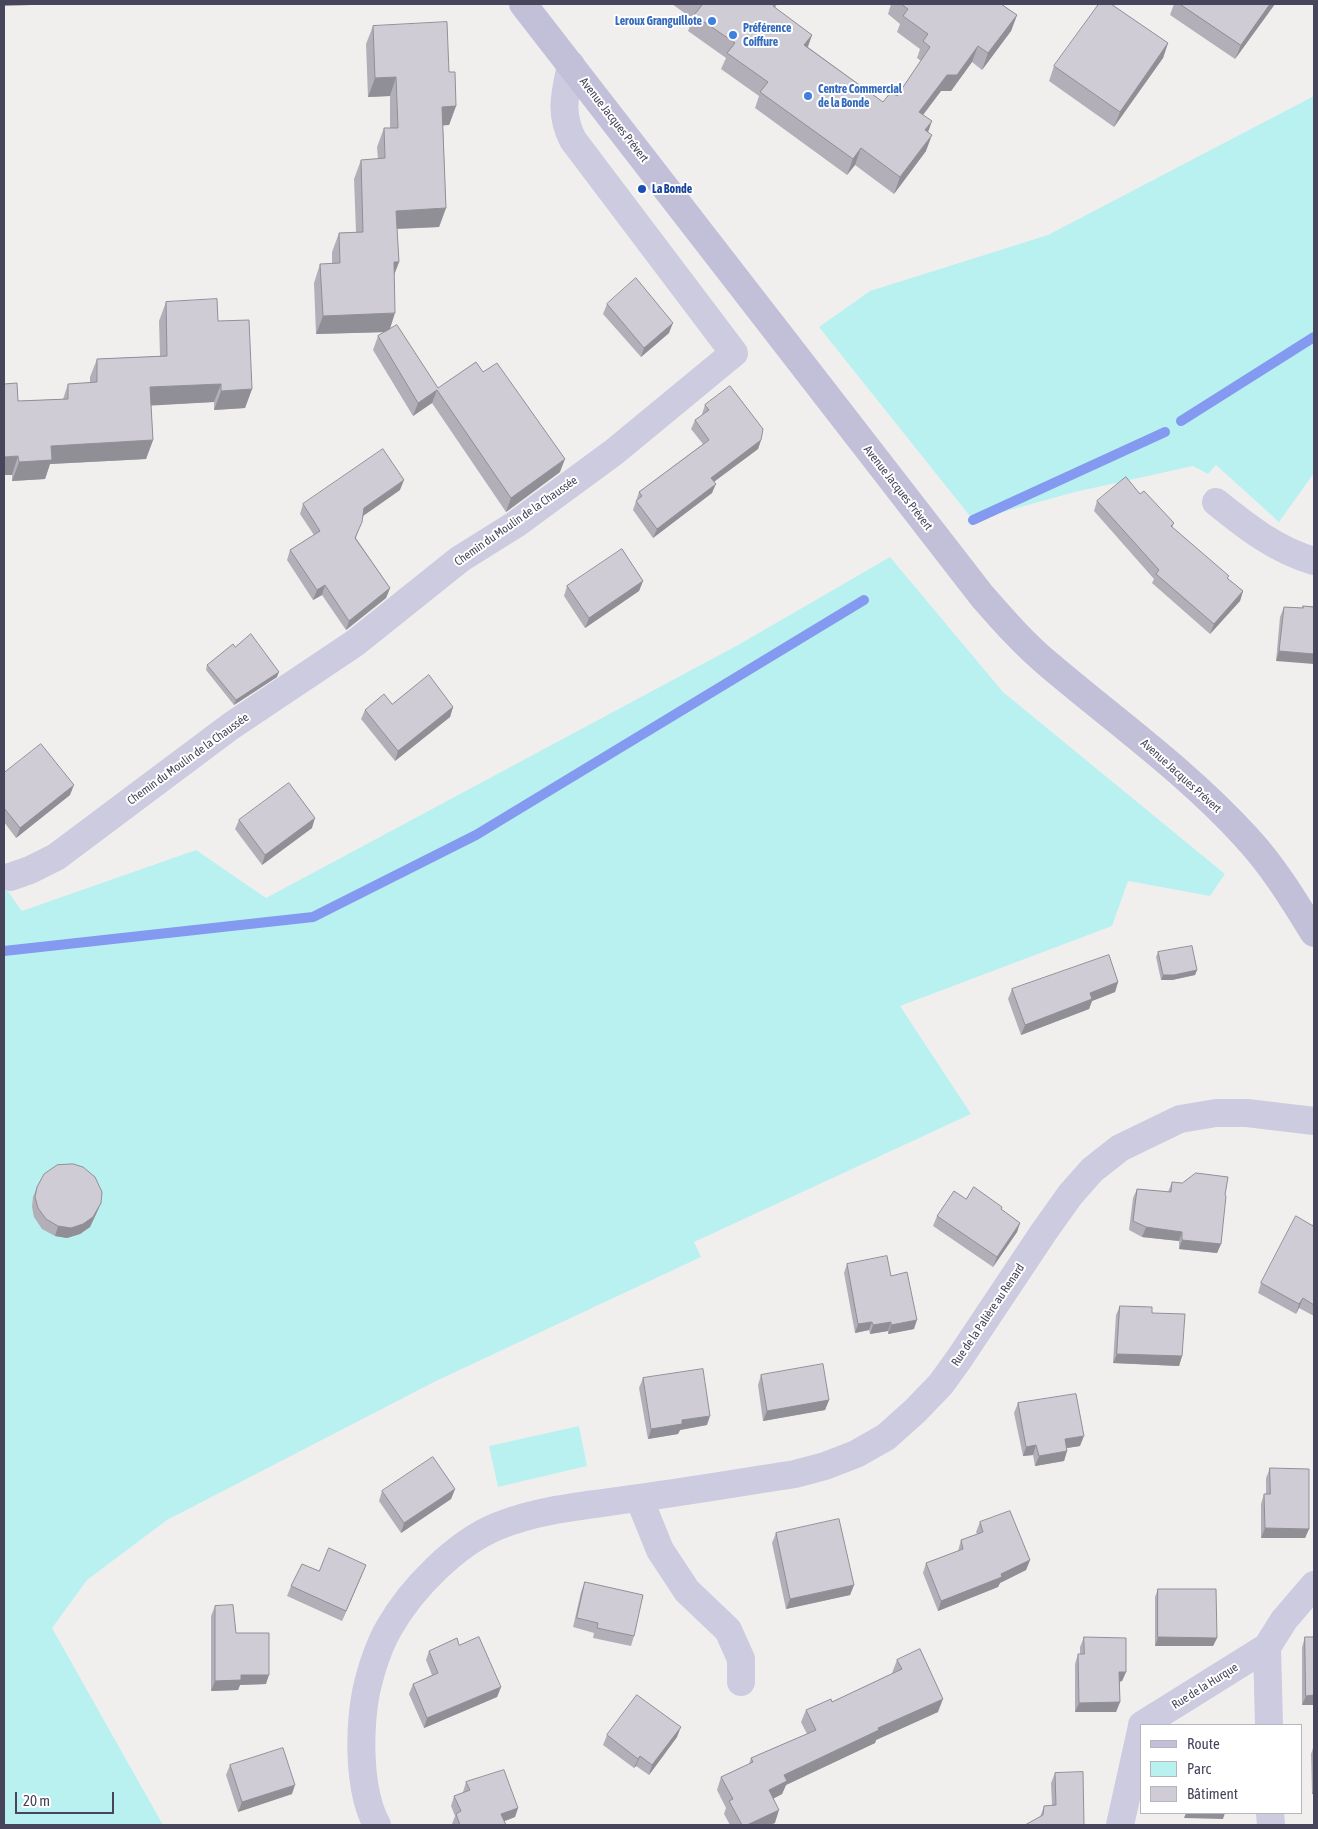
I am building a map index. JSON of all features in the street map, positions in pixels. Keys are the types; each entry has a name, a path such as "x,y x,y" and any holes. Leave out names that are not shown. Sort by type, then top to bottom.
{"street":[{"name":"Avenue Jacques Prévert","path":"523,4 982,596 1048,664 1171,764 1246,837 1284,884 1314,933"},
{"name":"Chemin du Moulin de la Chaussée","path":"10,877 30,870 56,857 230,726 355,644 460,559 516,524 614,452 734,353 573,140 566,126 564,106 571,65"},
{"path":"1216,502 1275,545 1314,561"},
{"name":"Rue de la Palière au Renard","path":"377,1825 372,1817 364,1782 362,1751 362,1715 375,1659 389,1628 404,1604 449,1557 497,1527 526,1517 572,1507 795,1474 825,1466 856,1454 886,1437 941,1384 1042,1233 1070,1195 1092,1170 1120,1148 1180,1119 1216,1113 1246,1113 1314,1121"},
{"path":"639,1498 660,1550 687,1591 728,1630 741,1659 741,1682"},
{"name":"Rue de la Hurque","path":"1144,1724 1267,1646 1284,1620 1314,1584"},
{"path":"1267,1646 1269,1724"},
{"name":"Rue de la Hurque","path":"1120,1825 1140,1734"}],"green space":[{"path":"1314,96 1314,473 1279,522 1216,465 1208,474 1193,466 1075,492 973,520 819,327 870,291 1048,235"},
{"path":"890,557 1003,692 1225,874 1210,896 1128,881 1112,926 900,1006 971,1114 694,1242 701,1257 436,1381 167,1520 87,1580 52,1628 163,1825 4,1825 4,886 22,911 196,850 266,898 738,645"},
{"path":"579,1426 587,1466 498,1487 489,1446"}],"building":[{"path":"700,4 774,4 773,6 812,35 804,45 883,102 891,92 897,96 930,47 923,41 928,34 903,16 908,9 901,4 1001,4 1017,15 988,53 978,46 957,75 947,75 919,112 932,121 925,130 932,135 900,177 861,148 853,159 760,92 768,82 727,53 735,43 694,15 702,5"},
{"path":"1099,4 1111,4 1168,43 1120,112 1054,66"},
{"path":"1180,4 1270,4 1241,45"},
{"path":"447,22 449,72 455,72 456,106 442,107 446,208 396,211 399,262 394,262 395,313 323,316 320,264 340,263 339,233 363,232 361,160 385,158 384,128 398,128 396,77 375,78 373,26"},
{"path":"636,278 673,323 644,348 607,304"},
{"path":"217,299 218,321 249,320 252,389 221,391 221,384 150,387 153,440 51,446 52,460 19,462 18,456 4,457 4,384 17,383 18,401 68,399 68,384 97,382 97,359 167,356 166,302"},
{"path":"397,325 438,388 476,362 483,372 497,363 565,459 511,498 437,390 418,403 378,336"},
{"path":"730,386 763,429 761,440 711,478 716,484 657,529 636,501 642,496 639,492 709,440 695,420 709,410 705,405"},
{"path":"383,449 404,480 364,508 362,522 355,538 390,588 349,621 325,585 317,590 290,550 320,531 303,504"},
{"path":"1126,477 1140,494 1144,491 1174,523 1171,526 1229,576 1227,578 1243,591 1214,624 1156,574 1159,570 1097,501"},
{"path":"622,549 643,581 589,618 567,586"},
{"path":"1303,606 1314,607 1314,654 1279,651 1284,607 1303,608"},
{"path":"251,634 279,672 236,700 207,665 233,644 235,647"},
{"path":"429,675 453,707 398,751 365,710 384,694 392,704"},
{"path":"41,744 74,785 20,828 4,808 4,773"},
{"path":"289,783 315,818 265,855 239,820"},
{"path":"1192,946 1197,970 1174,975 1163,975 1158,952"},
{"path":"1109,955 1118,982 1090,993 1092,999 1025,1025 1012,989"},
{"path":"73,1164 83,1167 95,1177 102,1192 101,1203 93,1217 83,1224 71,1228 58,1226 46,1219 38,1208 35,1197 37,1187 44,1174 57,1165"},
{"path":"1196,1173 1228,1177 1221,1244 1182,1240 1182,1232 1146,1227 1133,1221 1137,1189 1171,1192 1172,1182 1182,1183"},
{"path":"974,1187 1002,1207 1001,1209 1020,1223 997,1257 937,1216 954,1191 966,1199"},
{"path":"1296,1216 1313,1226 1314,1223 1314,1305 1303,1298 1299,1304 1261,1283"},
{"path":"887,1256 891,1276 907,1272 917,1320 891,1325 891,1322 873,1325 872,1322 858,1324 847,1264"},
{"path":"1120,1306 1152,1307 1152,1313 1185,1314 1182,1356 1117,1354"},
{"path":"823,1364 829,1400 767,1411 761,1375"},
{"path":"703,1369 710,1416 682,1420 682,1424 651,1429 643,1378"},
{"path":"1076,1394 1084,1436 1065,1439 1067,1451 1039,1456 1036,1445 1026,1447 1018,1403"},
{"path":"433,1457 455,1489 404,1523 382,1491"},
{"path":"1270,1468 1309,1469 1309,1529 1265,1528 1264,1494 1270,1494"},
{"path":"1010,1511 1030,1560 1001,1574 1002,1577 941,1601 926,1563 963,1549 961,1540 983,1532 980,1522"},
{"path":"839,1519 854,1585 790,1599 776,1533"},
{"path":"329,1548 366,1565 346,1611 291,1586 302,1564 319,1571"},
{"path":"585,1582 643,1595 634,1636 597,1628 598,1623 577,1618"},
{"path":"1158,1589 1216,1589 1217,1638 1158,1637"},
{"path":"233,1605 236,1633 269,1633 269,1675 241,1675 241,1680 215,1681 215,1606"},
{"path":"479,1637 501,1687 427,1718 413,1684 438,1673 429,1651 457,1638 459,1645"},
{"path":"1084,1637 1126,1638 1126,1672 1119,1672 1120,1702 1079,1703 1078,1654 1084,1654"},
{"path":"1305,1637 1314,1637 1314,1695 1306,1696"},
{"path":"920,1649 943,1699 878,1728 879,1730 784,1775 787,1781 769,1790 779,1810 747,1825 742,1825 729,1801 733,1799 721,1777 753,1762 751,1758 816,1730 806,1710 831,1699 832,1702 902,1669 897,1660"},
{"path":"637,1695 681,1727 652,1765 640,1756 638,1759 607,1735"},
{"path":"283,1748 295,1785 242,1802 230,1765"},
{"path":"504,1770 518,1808 501,1814 506,1825 460,1825 456,1814 461,1811 454,1796 470,1790 466,1782"},
{"path":"1083,1772 1084,1825 1025,1825 1043,1815 1044,1806 1056,1805 1055,1773"}],"waterway":[{"path":"1181,421 1314,337"},
{"path":"973,520 1165,432"},
{"path":"4,951 313,917 476,835 864,600"}],"place":[{"name":"Leroux Granguillote","path":"712,21"},
{"name":"Préférence Coiffure","path":"733,35"},
{"name":"Centre Commercial de la Bonde","path":"808,96"},
{"name":"La Bonde","path":"642,189"}]}
